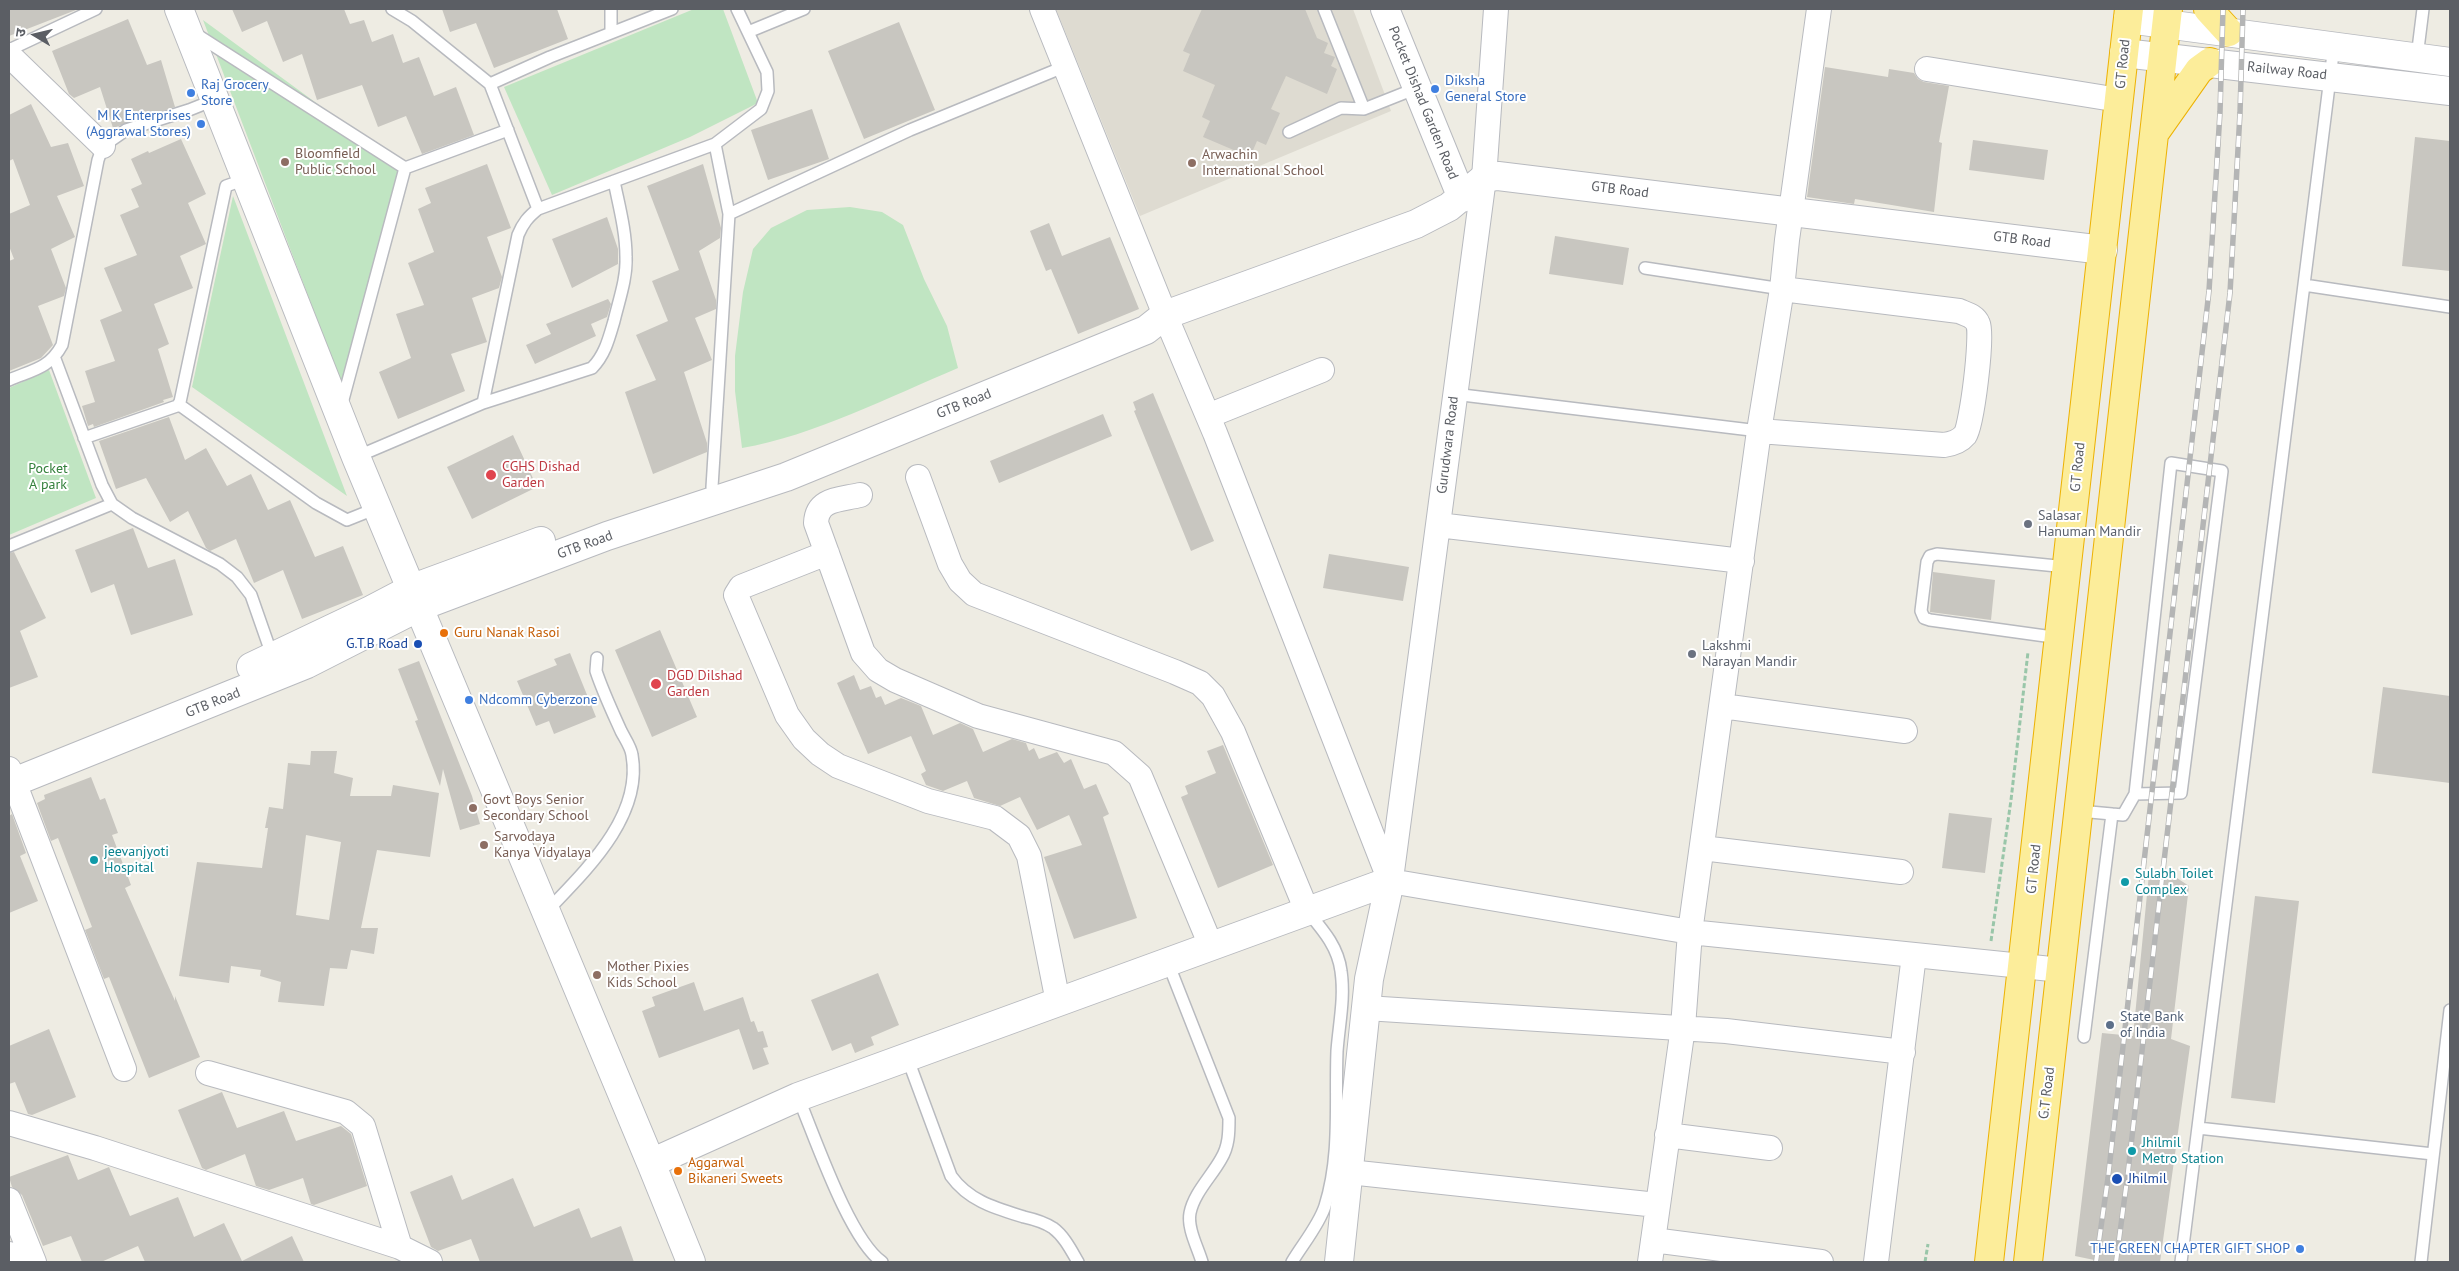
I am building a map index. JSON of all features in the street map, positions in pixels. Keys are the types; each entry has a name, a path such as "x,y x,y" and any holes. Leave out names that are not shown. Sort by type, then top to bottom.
{"highway":[{"path":"2208,9 2229,32"},
{"name":"GT Road","path":"1989,1262 2129,14"},
{"path":"2079,811 2167,16"},
{"path":"2154,133 2199,70 2210,62"},
{"name":"G.T Road","path":"2028,1262 2079,811"}],"street":[{"path":"1042,9 1164,315 1208,416 1390,881 1369,979 1340,1262"},
{"name":"Pocket Dishad Garden Road","path":"1385,9 1462,198"},
{"name":"Gurudwara Road","path":"1390,881 1484,178 1496,9"},
{"path":"1819,9 1782,289 1760,431 1690,932 1683,1027 1652,1251 1821,1262"},
{"path":"2129,14 2167,16 2229,32 2450,62"},
{"path":"183,19 356,457 652,1163 691,1262"},
{"name":"Railway Road","path":"2124,53 2450,90"},
{"path":"9,55 104,146"},
{"path":"1927,70 2119,100"},
{"name":"GTB Road","path":"10,775 277,666 307,664 416,598 607,536 783,469 1142,315 1164,315 1416,224 1462,198 1484,178 1498,176 1791,210 2103,250"},
{"path":"1760,431 1944,445 1955,443 1964,436 1970,422 1980,338 1978,324 1972,316 1959,311 1782,289"},
{"path":"1208,416 1322,370"},
{"path":"918,477 950,564 960,581 974,594 1175,672 1200,683 1213,696 1233,732 1308,911"},
{"path":"860,495 823,504 817,513 816,523 863,653 878,670 978,716 1114,753 1129,764 1140,776 1211,946"},
{"path":"1438,524 1742,561"},
{"path":"827,553 741,587 736,595 787,715 804,739 838,766 928,801 995,818 1019,836 1029,856 1058,1002"},
{"path":"1722,706 1905,731"},
{"path":"10,775 124,1069"},
{"path":"1702,848 1902,872"},
{"path":"652,1163 798,1097 1390,881 1690,932 2061,970"},
{"path":"1876,1262 1914,955"},
{"path":"1366,1008 1683,1027 1903,1052"},
{"path":"208,1073 346,1112 364,1126 400,1247"},
{"path":"9,1122 400,1247 430,1262"},
{"path":"1667,1135 1770,1148"},
{"path":"1349,1172 1657,1206"},
{"path":"9,1200 34,1262"},
{"path":"9,1254 12,1262"}],"lane":[{"path":"9,50 96,9"},
{"path":"392,9 412,21 490,84 538,209"},
{"path":"611,9 612,32"},
{"path":"490,84 612,32 672,9"},
{"path":"483,403 518,235 523,223 538,209 715,144 761,109 768,92 767,72 737,9"},
{"path":"748,32 804,9"},
{"path":"1324,9 1364,109"},
{"path":"2417,57 2423,9"},
{"path":"183,19 405,168"},
{"path":"2182,1262 2334,45"},
{"path":"729,214 910,130 1066,66"},
{"path":"1289,132 1341,108 1364,109 1417,88"},
{"path":"9,380 44,366 55,359 62,345 98,160 104,146 126,130 189,110 216,99"},
{"path":"405,168 508,130"},
{"path":"714,494 719,351 729,214 715,144"},
{"path":"339,413 405,168"},
{"path":"177,406 226,186 246,178"},
{"path":"356,457 483,403 592,368 600,360 609,339 624,281 626,259 626,235 614,182"},
{"path":"1645,268 1782,289"},
{"path":"2304,285 2450,307"},
{"path":"55,359 102,485 112,504 132,518 220,564 237,577 250,595 277,666"},
{"path":"1454,394 1760,431"},
{"path":"84,438 177,406"},
{"path":"177,406 316,503 347,520 378,507"},
{"path":"2079,811 2123,815 2135,794 2171,463 2222,471 2181,793 2135,794"},
{"path":"9,546 112,504"},
{"path":"2060,638 1930,620 1924,618 1921,611 1927,562 1930,556 1937,554 2067,567"},
{"path":"546,913 593,862 609,840 620,822 629,794 633,772 632,754 596,671 597,658"},
{"path":"2084,1037 2112,814"},
{"path":"1292,1262 1324,1209 1334,1171 1338,1113 1337,1051 1342,1000 1341,970 1330,938 1308,911"},
{"path":"1168,962 1229,1118 1229,1138 1222,1158 1199,1193 1190,1214 1192,1232 1202,1262"},
{"path":"2421,1262 2449,1034 2450,1010"},
{"path":"907,1057 951,1176 961,1190 976,1201 1038,1221 1053,1228 1066,1243 1078,1262"},
{"path":"798,1097 852,1223 863,1243 882,1262"},
{"path":"2198,1128 2433,1154"}],"path":[{"path":"1988,964 2011,800 2028,652"},
{"path":"1925,1262 1928,1244"}],"shaded area":[{"name":"Arwachin International School","path":"1056,9 1353,9 1391,111 1140,216"}],"green space":[{"path":"694,9 723,9 758,103 690,137 552,195 504,87"},
{"path":"203,20 405,168 347,398"},
{"path":"233,196 347,496 192,387"},
{"path":"850,207 882,212 903,225 924,279 947,326 958,368 824,425 769,442 742,448 735,391 735,356 743,292 753,249 771,228 807,210"},
{"name":"Pocket A park","path":"49,370 96,498 9,535 9,388"}],"building":[{"path":"9,9 75,9 76,10 9,36"},
{"path":"232,9 344,9 350,24 364,20 372,42 393,34 403,63 419,57 434,96 456,87 474,135 422,154 406,116 378,127 362,85 317,100 302,54 283,62 267,21 242,32"},
{"path":"442,9 557,9 568,39 494,68 476,23 450,32"},
{"path":"1202,9 1305,9 1317,38 1328,43 1324,53 1335,57 1331,66 1337,69 1327,94 1286,76 1271,109 1280,113 1266,145 1257,141 1250,157 1203,137 1210,121 1202,117 1215,85 1183,71 1190,54 1183,51"},
{"path":"128,19 147,65 161,60 175,107 113,128 100,87 74,98 69,94 52,51"},
{"path":"899,22 935,110 864,139 828,51"},
{"path":"1825,67 1888,77 1889,69 1914,73 1918,79 1924,82 1949,86 1939,142 1942,143 1934,212 1855,199 1854,204 1807,197"},
{"path":"31,104 51,147 68,143 84,186 57,196 75,237 51,249 66,288 64,296 38,306 53,345 41,358 9,371 9,261 14,259 9,246 9,214 30,205 13,159 9,161 9,115"},
{"path":"812,109 829,159 768,180 751,130"},
{"path":"2415,137 2450,141 2450,271 2402,266"},
{"path":"181,139 206,194 188,203 206,244 180,256 193,288 154,304 169,344 158,349 173,397 94,427 93,424 88,426 82,406 95,402 85,371 115,361 100,320 122,311 104,268 137,255 120,215 139,207 131,189 142,184 131,159"},
{"path":"1973,140 2048,150 2044,180 1969,170"},
{"path":"487,164 511,228 487,237 502,277 499,288 472,298 487,342 451,354 465,391 398,419 379,372 411,358 396,314 424,305 408,263 434,252 418,209 431,203 425,188"},
{"path":"703,164 721,228 720,238 699,251 716,300 716,309 695,318 712,360 684,372 707,443 707,452 653,474 625,392 656,380 636,335 668,321 652,281 679,270 647,186"},
{"path":"607,217 618,249 618,264 572,288 552,239"},
{"path":"1049,223 1062,256 1110,237 1139,309 1078,334 1051,269 1046,271 1030,231"},
{"path":"1555,236 1629,248 1623,285 1549,274"},
{"path":"608,299 611,304 607,317 591,324 596,336 535,364 526,345 551,334 546,324"},
{"path":"1153,393 1214,541 1191,551 1134,411 1136,410 1133,402"},
{"path":"1103,414 1112,436 999,483 990,461"},
{"path":"169,417 185,460 206,448 227,486 251,474 268,510 290,500 315,557 343,546 363,595 302,619 283,570 254,583 236,539 210,551 206,548 188,511 170,522 146,478 116,489 99,441"},
{"name":"CGHS Dishad Garden","path":"513,435 537,487 472,519 447,467"},
{"path":"133,528 148,568 175,559 193,615 131,635 114,584 91,593 75,550"},
{"path":"14,552 46,618 20,631 38,677 9,688 9,553"},
{"path":"1329,554 1409,567 1403,601 1323,588"},
{"path":"1933,572 1995,580 1991,620 1930,612"},
{"name":"DGD Dilshad Garden","path":"660,630 697,717 652,737 615,650"},
{"path":"570,653 596,717 554,734 549,721 536,726 517,681 557,665 554,659"},
{"path":"419,661 472,796 480,824 460,830 443,769 440,786 415,721 418,720 398,669"},
{"path":"854,675 860,690 871,686 876,698 881,696 885,705 901,698 921,706 933,735 960,723 973,729 983,752 1012,739 1026,743 1029,751 1034,748 1039,759 1057,752 1064,763 1071,759 1084,789 1096,784 1109,814 1103,817 1137,918 1074,939 1044,857 1082,845 1069,815 1037,830 1020,797 1000,806 974,798 967,781 943,791 926,785 921,774 926,771 911,736 868,754 837,683"},
{"path":"2383,687 2450,696 2450,783 2372,773"},
{"path":"1223,745 1273,865 1218,888 1181,797 1188,794 1185,786 1216,773 1207,751"},
{"path":"311,751 337,751 334,773 353,778 350,796 391,796 393,785 439,793 430,857 377,850 361,928 378,928 374,954 351,950 347,969 330,968 324,1006 278,1002 281,982 260,976 261,970 231,966 229,983 179,976 197,862 262,868 268,828 265,828 269,807 283,809 288,763 310,765","holes":["306,835 341,842 329,920 296,915"]},
{"path":"91,777 100,800 105,798 118,833 112,835 131,885 125,888 175,1001 175,996 200,1057 149,1078 109,977 104,979 85,930 92,927 58,838 51,841 37,803 45,799 44,795"},
{"path":"1949,813 1992,818 1985,873 1942,868"},
{"path":"12,814 26,853 20,856 38,901 9,913 9,816"},
{"name":"Jhilmil Metro Station","path":"2149,874 2174,876 2189,886 2171,1039 2190,1046 2160,1262 2104,1262 2075,1256 2102,1033 2133,1036"},
{"path":"2255,896 2299,901 2275,1103 2231,1098"},
{"path":"878,973 899,1025 871,1037 874,1045 855,1053 851,1043 832,1051 811,1000"},
{"path":"694,982 704,1011 743,997 751,1022 754,1021 758,1032 763,1031 768,1047 763,1048 769,1064 753,1070 739,1029 659,1058 642,1011 655,1006 652,997"},
{"path":"49,1029 76,1097 32,1115 28,1114 15,1082 9,1084 9,1046"},
{"path":"222,1092 237,1128 284,1111 296,1141 341,1126 351,1134 367,1186 314,1205 311,1204 303,1178 269,1190 256,1186 245,1154 206,1170 202,1168 178,1110"},
{"path":"68,1155 78,1180 109,1167 130,1216 178,1197 194,1237 224,1223 242,1261 292,1236 304,1262 145,1262 138,1246 101,1262 82,1262 71,1236 43,1246 22,1195 12,1187 9,1177"},
{"path":"452,1175 462,1200 513,1178 534,1227 579,1208 591,1238 621,1226 634,1262 480,1262 471,1239 438,1251 431,1247 410,1192"}],"railway":[{"path":"2096,1262 2108,1178 2209,291 2220,112 2223,9"},
{"path":"2116,1262 2230,293 2240,113 2243,9"}],"place":[{"name":"Diksha General Store","path":"1435,89"},
{"name":"Raj Grocery Store","path":"191,93"},
{"name":"M K Enterprises (Aggrawal Stores)","path":"201,124"},
{"name":"Bloomfield Public School","path":"285,162"},
{"name":"Arwachin International School","path":"1192,163"},
{"name":"CGHS Dishad Garden","path":"491,475"},
{"name":"Salasar Hanuman Mandir","path":"2028,524"},
{"name":"Guru Nanak Rasoi","path":"444,633"},
{"name":"G.T.B Road","path":"418,644"},
{"name":"Lakshmi Narayan Mandir","path":"1692,654"},
{"name":"DGD Dilshad Garden","path":"656,684"},
{"name":"Ndcomm Cyberzone","path":"469,700"},
{"name":"Govt Boys Senior Secondary School","path":"473,808"},
{"name":"Sarvodaya Kanya Vidyalaya","path":"484,845"},
{"name":"jeevanjyoti Hospital","path":"94,860"},
{"name":"Sulabh Toilet Complex","path":"2125,882"},
{"name":"Mother Pixies Kids School","path":"597,975"},
{"name":"State Bank of India","path":"2110,1025"},
{"name":"Jhilmil Metro Station","path":"2132,1151"},
{"name":"Aggarwal Bikaneri Sweets","path":"678,1171"},
{"name":"Jhilmil","path":"2117,1179"},
{"name":"THE GREEN CHAPTER GIFT SHOP","path":"2300,1249"}]}
